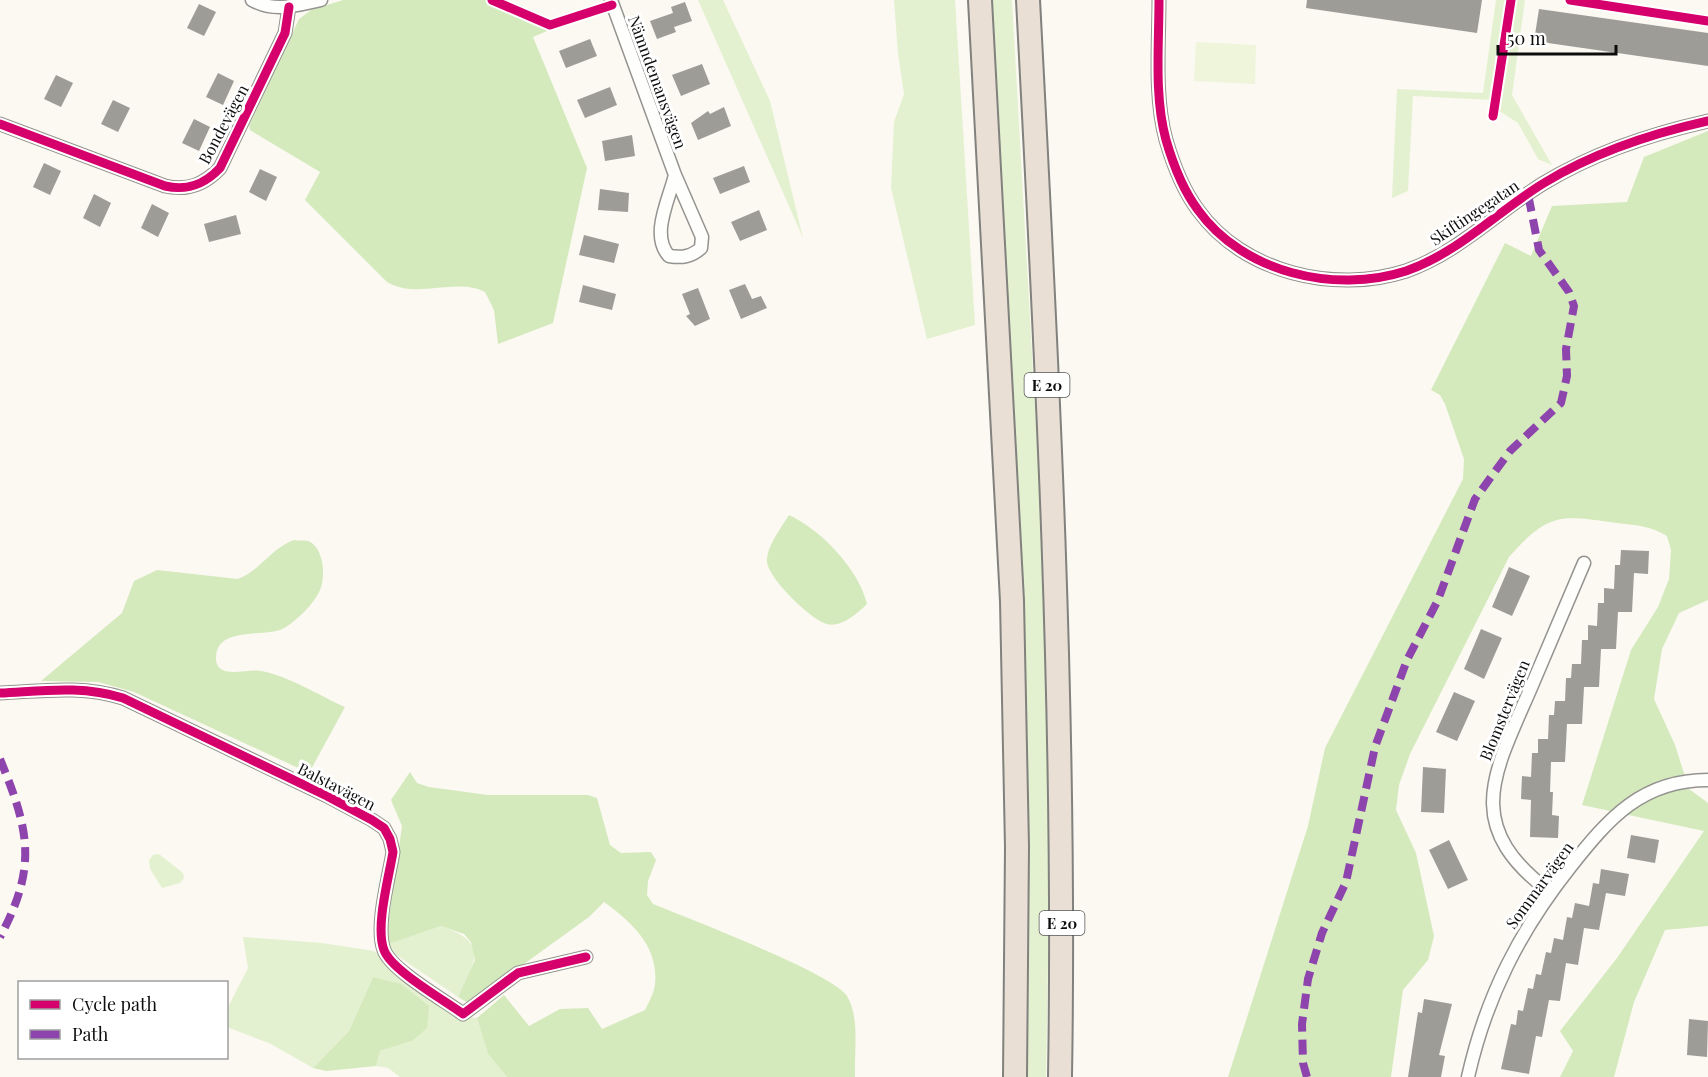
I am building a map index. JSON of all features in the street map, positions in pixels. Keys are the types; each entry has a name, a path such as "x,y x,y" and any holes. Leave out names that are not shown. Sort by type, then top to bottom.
{"highway":[{"name":"E 20","path":"980,0 1012,602 1017,848 1015,1077"},
{"name":"E 20","path":"1028,0 1057,599 1062,845 1060,1077"}],"street":[{"path":"252,0 271,8 289,7 321,0"},
{"name":"Nämndemansvägen","path":"611,0 675,175 702,237 701,248 694,255 681,258 669,256 661,247 659,236 675,175"},
{"name":"Skiftingegatan","path":"1160,0 1160,105 1166,138 1179,175 1198,211 1224,238 1266,264 1306,277 1332,281 1383,277 1408,270 1452,248 1543,184 1592,157 1654,134 1708,121"},
{"name":"Bondevägen","path":"0,124 165,186 179,189 194,187 209,180 220,168 285,33 289,7"},
{"name":"Blomstervägen","path":"1550,892 1524,873 1508,852 1497,826 1493,784 1509,737 1584,563"},
{"name":"Balstavägen","path":"0,693 78,688 100,691 123,698 327,796 384,828 393,852 381,931 383,948 397,968 464,1014 518,973 586,957"},
{"name":"Sommarvägen","path":"1468,1077 1492,1000 1520,936 1550,892 1605,824 1640,798 1684,780 1708,780"}],"green space":[{"path":"343,0 487,0 554,28 533,37 587,168 553,323 498,344 494,310 485,292 461,287 411,289 387,282 305,200 320,172 250,130 249,126 299,19 311,10"},
{"path":"698,0 723,0 770,101 803,238"},
{"path":"894,0 955,0 975,325 927,339 891,188 894,122 904,94"},
{"path":"992,0 1012,0 1041,514 1050,848 1046,1077 1026,1077 1028,832 1018,484"},
{"path":"1496,0 1508,0 1493,100 1413,96 1408,191 1392,198 1397,89 1483,93"},
{"path":"1516,0 1525,0 1512,95 1552,165 1538,159 1518,123 1498,110"},
{"path":"1196,42 1256,45 1255,84 1194,81"},
{"path":"1708,131 1708,600 1679,613 1662,649 1654,699 1675,745 1689,789 1708,803 1708,926 1665,930 1634,1002 1614,1077 1560,1077 1573,1051 1560,1031 1617,958 1704,831 1582,805 1631,650 1658,607 1669,579 1671,550 1667,536 1649,528 1582,519 1557,520 1535,532 1509,557 1410,754 1399,785 1396,810 1416,853 1434,936 1428,960 1403,990 1391,1077 1228,1077 1308,826 1325,748 1463,479 1464,459 1445,404 1440,395 1431,390 1505,243 1531,256 1552,206 1627,202 1644,157"},
{"path":"789,515 801,521 825,540 856,577 867,604 849,619 832,625 820,621 801,607 774,577 767,561 769,549"},
{"path":"294,540 308,541 313,544 320,556 323,578 314,601 286,627 225,640 219,647 216,657 217,664 226,671 272,673 345,707 309,773 134,692 98,682 41,681 122,613 134,581 157,570 238,579 253,571 279,548"},
{"path":"410,772 417,783 429,787 488,795 588,795 597,798 610,845 621,853 651,852 656,860 648,881 647,895 653,904 816,974 847,996 855,1024 855,1077 507,1077 488,1054 477,1018 504,995 529,1026 560,1009 588,1008 602,1029 645,1010 655,984 653,958 642,937 604,902 589,917 477,998 468,1003 458,997 475,960 471,942 464,934 441,926 389,944 387,932 402,826 391,800"},
{"path":"159,854 183,873 184,878 180,883 162,888 150,869 149,860 153,855"},
{"path":"441,926 466,939 472,946 474,954 470,972 458,997 392,952 389,944"},
{"path":"243,937 322,943 374,951 462,1017 477,1018 488,1054 507,1077 400,1077 388,1068 376,1066 380,1051 412,1041 373,977 349,1031 313,1068 271,1044 228,1027 228,1007 248,968"},
{"path":"373,977 401,984 429,1006 427,1028 412,1041 380,1051 376,1066 326,1071 313,1068 349,1031"}],"building":[{"path":"1307,0 1482,0 1477,33 1306,8"},
{"path":"685,2 692,21 674,27 676,32 657,39 650,21 673,13 671,7"},
{"path":"199,4 216,12 204,36 187,28"},
{"path":"1539,9 1708,33 1708,66 1534,41"},
{"path":"590,39 597,56 566,68 559,51"},
{"path":"702,64 710,84 681,96 672,75"},
{"path":"218,73 234,81 223,105 206,97"},
{"path":"56,75 73,83 61,107 44,99"},
{"path":"610,87 617,105 585,118 577,100"},
{"path":"113,100 130,108 118,132 101,124"},
{"path":"724,107 731,126 698,140 691,123 708,111 710,114"},
{"path":"194,119 210,127 199,151 182,143"},
{"path":"632,135 635,156 605,161 602,141"},
{"path":"44,163 61,171 50,195 33,187"},
{"path":"744,166 750,182 720,194 713,178"},
{"path":"260,169 277,177 266,201 249,192"},
{"path":"600,189 629,193 628,212 598,210"},
{"path":"94,194 111,203 100,227 83,218"},
{"path":"152,204 169,213 158,237 141,228"},
{"path":"759,210 767,230 740,241 731,222"},
{"path":"236,215 241,234 209,242 204,224"},
{"path":"584,235 619,244 614,263 579,255"},
{"path":"745,284 752,299 761,296 767,308 741,319 729,290"},
{"path":"583,285 616,294 612,310 579,302"},
{"path":"698,288 710,319 695,326 686,316 690,314 682,294"},
{"path":"1621,550 1649,551 1648,574 1634,573 1632,612 1618,612 1616,649 1601,649 1599,687 1584,687 1582,724 1567,724 1565,762 1551,762 1552,815 1559,816 1558,838 1530,837 1531,800 1521,799 1522,776 1531,777 1532,753 1538,753 1538,739 1548,739 1549,715 1554,715 1555,701 1565,701 1566,678 1571,678 1572,664 1581,664 1582,640 1588,640 1588,625 1597,626 1598,603 1604,603 1604,588 1614,589 1615,565 1620,565"},
{"path":"1509,567 1530,576 1512,616 1492,607"},
{"path":"1481,629 1502,638 1484,679 1464,669"},
{"path":"1454,692 1475,701 1457,741 1436,732"},
{"path":"1423,767 1446,769 1444,813 1421,812"},
{"path":"1631,835 1659,840 1655,863 1627,858"},
{"path":"1449,840 1468,880 1448,889 1429,850"},
{"path":"1601,869 1629,874 1625,896 1606,893 1599,930 1584,928 1578,965 1566,963 1560,1001 1549,1000 1542,1037 1536,1036 1529,1074 1501,1069 1511,1024 1516,1025 1518,1010 1523,1011 1528,988 1533,989 1536,974 1541,975 1546,952 1551,953 1554,938 1563,940 1567,917 1572,918 1575,903 1589,906 1593,883 1599,884"},
{"path":"1424,999 1452,1004 1439,1055 1445,1056 1441,1077 1408,1077 1418,1012 1422,1013"},
{"path":"1689,1019 1708,1021 1707,1057 1687,1055"}],"marked path":[{"path":"1307,1077 1303,1063 1302,1024 1308,979 1322,933 1346,882 1375,747 1407,660 1438,600 1475,499 1510,451 1561,403 1567,376 1566,349 1574,306 1569,292 1539,250 1528,194"},
{"path":"0,759 18,807 25,848 20,889 0,937"}],"cycle path":[{"path":"492,0 550,25 612,5"},
{"path":"1159,0 1158,71 1162,123 1175,167 1183,185 1198,210 1217,232 1240,249 1265,263 1292,273 1350,280 1379,278 1406,271 1443,254 1527,194 1583,162 1644,138 1708,121"},
{"path":"1493,116 1511,0"},
{"path":"1570,0 1708,21"},
{"path":"0,124 165,186 181,188 195,185 208,179 220,168 285,33 289,7"},
{"path":"0,693 77,690 123,698 327,796 384,828 393,852 382,915 384,950 407,975 463,1014 518,973 586,957"}]}
